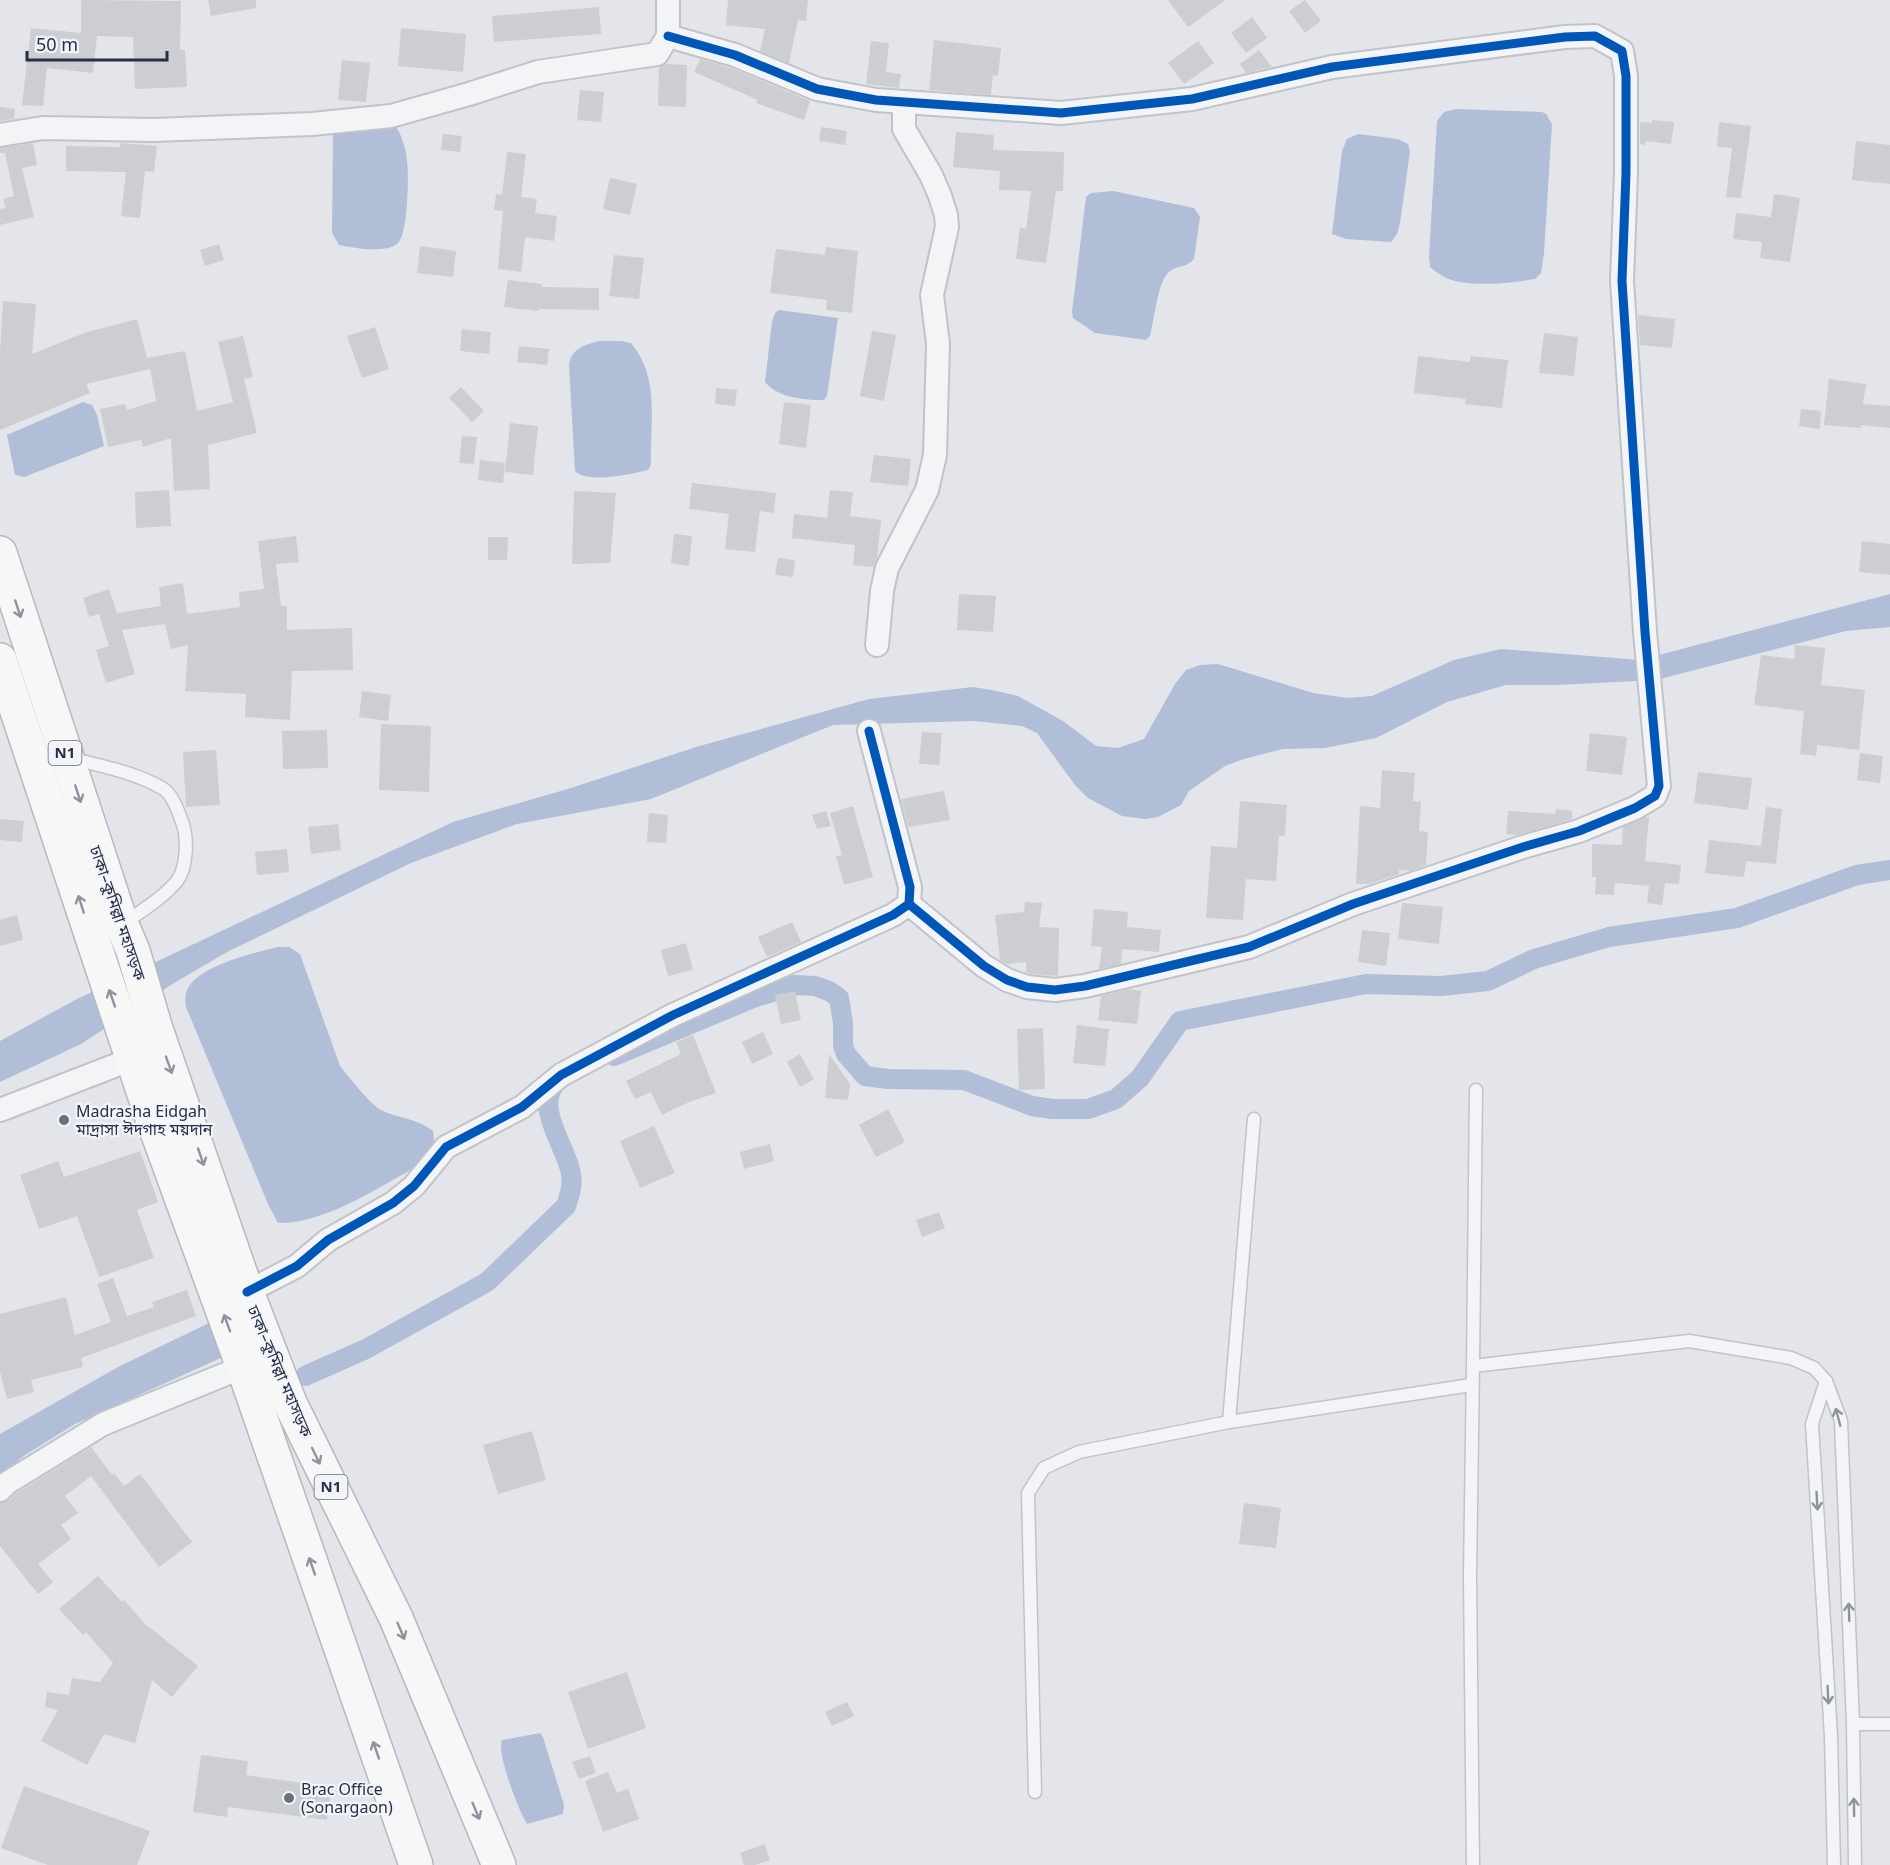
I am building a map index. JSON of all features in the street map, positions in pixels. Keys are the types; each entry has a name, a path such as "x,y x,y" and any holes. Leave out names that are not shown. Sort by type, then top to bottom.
{"highway":[{"name":"ঢাকা–কুমিল্লা মহাসড়ক","path":"0,553 156,1029 247,1292 290,1403 396,1618 499,1865"},
{"name":"ঢাকা–কুমিল্লা মহাসড়ক","path":"0,660 8,702 152,1118 243,1367 416,1865"}],"street":[{"path":"0,135 43,128 154,130 312,124 392,116 537,72 657,54 669,36 668,0"},
{"path":"669,36 735,55 817,89 876,100 1061,113 1192,99 1332,67 1565,37 1595,36 1622,51 1626,76 1626,173 1622,281 1645,632 1659,786 1655,796 1635,808 1579,831 1523,847 1353,904 1250,947 1085,986 1055,990 1027,987 1007,980 984,966 909,904"},
{"path":"877,645 882,591 887,568 927,490 935,455 938,344 932,295 946,227 946,215 931,175 904,129 904,102"},
{"path":"869,731 910,887 909,904"},
{"path":"247,1292 297,1266 328,1240 393,1203 414,1186 446,1147 522,1107 561,1074 673,1015 893,915 909,904"},
{"path":"0,1110 129,1048"},
{"path":"0,1490 103,1424 243,1367"}],"lane":[{"path":"66,757 117,770 164,789 176,804 184,825 186,852 178,879 157,899 127,938"},
{"path":"1473,1865 1470,1576 1476,1090"},
{"path":"1228,1422 1254,1119"},
{"path":"1473,1366 1689,1341 1791,1358 1814,1368 1826,1381 1840,1421 1853,1724 1855,1865"},
{"path":"1826,1381 1812,1424 1831,1736 1833,1865"},
{"path":"1035,1792 1028,1493 1044,1468 1079,1452 1228,1422 1471,1385"},
{"path":"1853,1724 1890,1724"}],"water":[{"path":"1456,109 1542,112 1552,124 1544,253 1541,273 1535,279 1502,283 1466,283 1446,278 1430,267 1437,121 1444,112"},
{"path":"395,126 403,142 408,168 407,204 401,237 398,243 386,248 353,248 339,245 332,233 333,132"},
{"path":"1358,134 1398,139 1408,144 1410,151 1400,223 1397,234 1391,242 1346,239 1332,234 1342,151 1347,139"},
{"path":"1113,191 1194,208 1200,217 1194,259 1165,276 1159,292 1150,336 1146,340 1095,333 1073,318 1086,197 1091,193"},
{"path":"779,310 838,318 827,396 824,400 800,399 784,395 765,382 772,322 775,313"},
{"path":"599,341 631,343 646,370 652,401 651,464 648,470 621,476 599,477 581,475 575,471 569,364 576,351"},
{"path":"83,402 92,405 97,415 104,446 24,477 15,475 7,435"},
{"path":"1890,594 1890,627 1846,631 1656,680 1506,685 1447,702 1376,738 1325,748 1283,749 1225,766 1189,791 1181,805 1158,817 1145,819 1122,816 1088,798 1075,785 1037,733 1022,726 974,721 833,725 651,799 517,824 411,863 229,951 174,983 81,1044 0,1082 0,1041 75,1000 453,822 571,788 696,747 869,699 973,687 992,690 1018,696 1063,721 1096,746 1118,748 1144,739 1175,684 1186,670 1200,665 1218,664 1313,693 1348,698 1372,696 1454,660 1501,649 1640,660"},
{"path":"278,947 289,947 300,954 340,1066 344,1071 376,1107 427,1127 433,1131 434,1141 433,1157 378,1189 317,1216 278,1223 268,1204 185,1000 191,984 212,968 240,957"},
{"path":"213,1321 223,1357 75,1424 25,1455 0,1475 0,1434 118,1367"},
{"path":"540,1733 564,1805 563,1814 527,1824 509,1782 502,1757 502,1740"}],"building":[{"path":"81,0 181,1 180,50 185,50 187,87 135,89 133,37 97,36 93,73 47,68 43,106 22,105 31,28 81,33"},
{"path":"208,0 256,0 256,8 211,16"},
{"path":"728,0 808,0 806,21 798,20 789,63 760,51 765,29 726,25"},
{"path":"1168,0 1225,0 1188,27"},
{"path":"1305,0 1321,21 1305,33 1289,11"},
{"path":"599,7 601,34 494,42 492,16"},
{"path":"1252,17 1267,38 1246,53 1231,33"},
{"path":"401,28 466,34 463,72 398,66"},
{"path":"934,40 1001,48 998,76 993,75 991,95 929,90"},
{"path":"871,41 889,43 886,72 901,74 899,88 866,84"},
{"path":"1198,41 1214,63 1184,84 1168,63"},
{"path":"1259,50 1272,67 1246,73 1240,64"},
{"path":"700,59 731,68 810,101 804,120 756,103 758,100 694,72"},
{"path":"342,60 370,63 366,102 338,100"},
{"path":"665,64 687,65 686,107 658,106 659,67"},
{"path":"580,90 604,92 601,122 577,120"},
{"path":"0,107 15,109 14,119 0,121"},
{"path":"1652,120 1674,122 1671,144 1646,141 1645,145 1640,144 1640,122 1652,123"},
{"path":"1719,122 1751,126 1741,198 1726,197 1732,148 1717,147"},
{"path":"821,127 847,131 845,145 819,141"},
{"path":"956,132 994,135 993,150 1064,152 1063,191 1056,191 1046,263 1016,259 1020,228 1026,229 1031,191 999,190 1000,171 953,167"},
{"path":"443,134 462,136 460,152 441,150"},
{"path":"1856,141 1890,145 1890,184 1852,180"},
{"path":"33,143 37,165 22,168 34,217 0,225 0,209 6,208 3,199 14,196 5,153 0,153 0,148"},
{"path":"121,143 157,146 154,172 145,171 140,218 121,216 126,172 66,171 66,146 120,147"},
{"path":"507,152 526,154 521,197 537,199 535,213 557,216 554,241 525,237 521,272 498,269 503,211 494,210 496,194 502,195"},
{"path":"610,178 637,184 630,215 603,209"},
{"path":"1774,194 1800,198 1790,262 1760,258 1762,242 1733,239 1736,213 1771,217"},
{"path":"219,244 224,260 205,266 200,250"},
{"path":"420,246 456,251 453,277 417,273"},
{"path":"826,247 858,251 852,313 826,310 827,300 770,293 776,249 825,255"},
{"path":"614,255 644,258 639,299 609,296"},
{"path":"508,280 542,284 542,287 599,288 599,310 539,309 539,311 504,307"},
{"path":"3,301 36,304 32,354 84,333 137,319 147,358 185,351 197,411 233,402 218,342 243,336 253,377 244,379 257,433 208,445 210,489 174,491 171,438 143,447 141,440 108,447 100,409 125,404 127,410 156,401 150,369 86,384 90,393 0,430 0,351"},
{"path":"1638,315 1675,319 1672,348 1640,345"},
{"path":"375,327 389,369 362,378 347,336"},
{"path":"462,329 491,332 489,354 460,351"},
{"path":"872,331 896,335 884,401 860,396"},
{"path":"1544,333 1578,337 1574,376 1539,373"},
{"path":"519,346 549,349 547,365 517,362"},
{"path":"1418,356 1470,362 1471,356 1508,360 1502,408 1465,404 1466,399 1414,393"},
{"path":"1829,379 1866,384 1863,404 1890,406 1890,428 1824,425"},
{"path":"461,387 484,411 472,422 449,398"},
{"path":"716,388 737,390 735,406 715,404"},
{"path":"784,402 811,405 806,448 779,444"},
{"path":"1801,409 1821,411 1820,429 1799,426"},
{"path":"510,423 538,426 533,475 505,472"},
{"path":"462,436 477,437 474,464 459,463"},
{"path":"874,455 911,459 908,486 870,482"},
{"path":"480,460 505,463 503,483 478,480"},
{"path":"692,483 776,493 774,513 760,511 755,552 725,549 729,514 689,509"},
{"path":"169,490 171,526 136,528 135,492"},
{"path":"830,490 853,492 850,516 881,520 877,558 873,567 853,565 855,545 792,538 794,514 827,518"},
{"path":"574,491 616,493 610,563 572,564"},
{"path":"674,534 692,536 689,566 671,563"},
{"path":"296,536 299,562 276,564 281,606 287,606 287,630 352,628 353,670 292,671 290,720 245,717 246,694 185,691 188,645 171,649 165,624 122,630 135,674 106,683 96,650 109,646 99,614 89,617 83,598 109,589 117,613 161,606 159,587 183,583 187,614 240,607 239,592 264,589 258,541"},
{"path":"488,537 508,537 507,560 488,560"},
{"path":"1862,541 1890,544 1890,575 1859,572"},
{"path":"778,558 795,560 793,577 775,575"},
{"path":"959,594 996,596 993,632 957,630"},
{"path":"1795,645 1825,648 1821,685 1865,690 1859,750 1817,745 1816,756 1800,754 1804,711 1754,705 1761,655 1794,659"},
{"path":"362,691 391,695 388,721 359,717"},
{"path":"381,724 431,726 429,792 379,790"},
{"path":"327,730 328,768 283,769 282,731"},
{"path":"922,732 942,733 939,765 919,764"},
{"path":"1590,733 1627,737 1622,775 1586,771"},
{"path":"216,750 220,805 186,807 183,752"},
{"path":"1860,753 1883,756 1880,783 1857,780"},
{"path":"1382,770 1415,773 1413,801 1421,802 1419,831 1428,832 1426,865 1410,871 1399,870 1399,874 1369,884 1356,884 1360,806 1380,808"},
{"path":"1698,772 1752,778 1748,810 1694,803"},
{"path":"944,791 950,820 908,827 901,799"},
{"path":"1240,801 1287,805 1285,836 1279,836 1276,881 1246,879 1243,920 1206,918 1211,846 1237,848"},
{"path":"853,806 873,877 844,885 836,856 842,855 830,813"},
{"path":"1766,807 1782,809 1776,864 1746,861 1744,877 1705,873 1709,840 1761,846"},
{"path":"1556,809 1572,811 1572,819 1518,835 1506,834 1508,811 1555,814"},
{"path":"826,811 831,826 817,829 812,815"},
{"path":"649,813 668,815 666,843 647,842"},
{"path":"1646,817 1649,818 1645,861 1681,865 1679,884 1665,883 1662,905 1647,903 1649,886 1615,883 1614,895 1595,894 1596,877 1592,877 1592,844 1622,845 1623,827"},
{"path":"0,819 24,821 22,842 0,840"},
{"path":"338,824 341,850 311,854 308,827"},
{"path":"287,849 289,872 257,875 255,852"},
{"path":"1025,902 1042,903 1039,927 1059,928 1058,976 1030,974 1026,972 1026,962 1007,964 1000,960 995,915 1024,912"},
{"path":"1402,903 1443,907 1439,944 1398,939"},
{"path":"1094,909 1128,912 1127,927 1161,930 1159,952 1122,949 1121,964 1099,969 1102,947 1091,946"},
{"path":"17,915 23,940 0,946 0,920"},
{"path":"792,922 801,942 767,957 758,937"},
{"path":"1362,930 1390,933 1386,966 1358,962"},
{"path":"686,943 693,970 668,976 661,950"},
{"path":"1130,989 1141,991 1137,1024 1098,1020 1101,996"},
{"path":"795,991 801,1020 781,1024 775,995"},
{"path":"1077,1025 1109,1029 1105,1066 1073,1063"},
{"path":"1043,1028 1045,1089 1019,1090 1017,1029"},
{"path":"763,1032 773,1054 752,1064 742,1042"},
{"path":"693,1035 716,1093 689,1102 662,1115 651,1092 635,1099 626,1081 681,1054 676,1042"},
{"path":"800,1054 814,1079 800,1087 787,1062"},
{"path":"829,1054 850,1084 848,1100 825,1098"},
{"path":"888,1109 905,1142 876,1157 859,1125"},
{"path":"654,1126 675,1173 640,1188 620,1141"},
{"path":"770,1144 774,1161 744,1169 740,1152"},
{"path":"140,1151 158,1202 137,1210 154,1258 99,1277 77,1216 39,1229 20,1175 58,1161 64,1177"},
{"path":"939,1212 945,1228 922,1237 916,1220"},
{"path":"113,1278 127,1316 154,1307 152,1302 187,1290 196,1316 81,1358 83,1367 31,1380 34,1392 7,1399 0,1372 0,1314 66,1297 75,1335 111,1322 97,1284"},
{"path":"532,1431 546,1480 498,1494 483,1445"},
{"path":"91,1447 112,1475 114,1473 124,1486 140,1474 192,1542 159,1567 91,1476 65,1496 78,1513 61,1525 71,1539 38,1564 53,1582 38,1594 0,1546 0,1503 9,1500"},
{"path":"1244,1503 1281,1508 1276,1548 1239,1544"},
{"path":"98,1576 144,1623 198,1666 172,1697 152,1680 135,1743 104,1734 87,1765 41,1741 58,1710 45,1707 47,1692 69,1695 72,1678 100,1682 113,1663 86,1632 83,1635 59,1609"},
{"path":"627,1672 646,1728 588,1749 568,1692"},
{"path":"847,1702 854,1716 832,1726 825,1712"},
{"path":"201,1755 248,1761 246,1775 331,1787 327,1820 228,1807 227,1817 193,1812"},
{"path":"590,1756 596,1773 579,1779 572,1762"},
{"path":"608,1772 617,1793 628,1789 639,1819 603,1832 585,1781"},
{"path":"24,1786 150,1831 137,1865 48,1865 1,1848"},
{"path":"765,1844 770,1860 755,1865 744,1865 740,1853"}],"waterway":[{"path":"614,1056 753,998 794,985 815,986 839,998 843,1023 843,1045 846,1054 865,1076 888,1079 964,1080 1032,1106 1052,1109 1088,1109 1116,1099 1140,1078 1180,1021 1366,984 1441,986 1488,981 1534,959 1609,937 1737,918 1857,875 1890,870"},
{"path":"305,1376 366,1349 487,1282 566,1206 571,1190 571,1174 552,1124 548,1099 552,1088 562,1078"}],"cycle path":[{"path":"668,36 735,55 817,89 876,100 1061,113 1192,99 1332,67 1565,37 1595,36 1622,51 1626,76 1626,173 1622,281 1645,632 1659,786 1655,796 1635,808 1579,831 1523,847 1353,904 1249,947 1085,986 1055,990 1027,987 1007,980 984,966 909,904"},
{"path":"247,1292 297,1266 328,1240 393,1203 414,1186 446,1147 522,1107 561,1075 673,1015 893,915 909,904 910,887 869,731"}],"place":[{"name":"Madrasha Eidgah মাদ্রাসা ঈদগাহ ময়দান","path":"64,1120"},
{"name":"Brac Office (Sonargaon)","path":"289,1798"}]}
